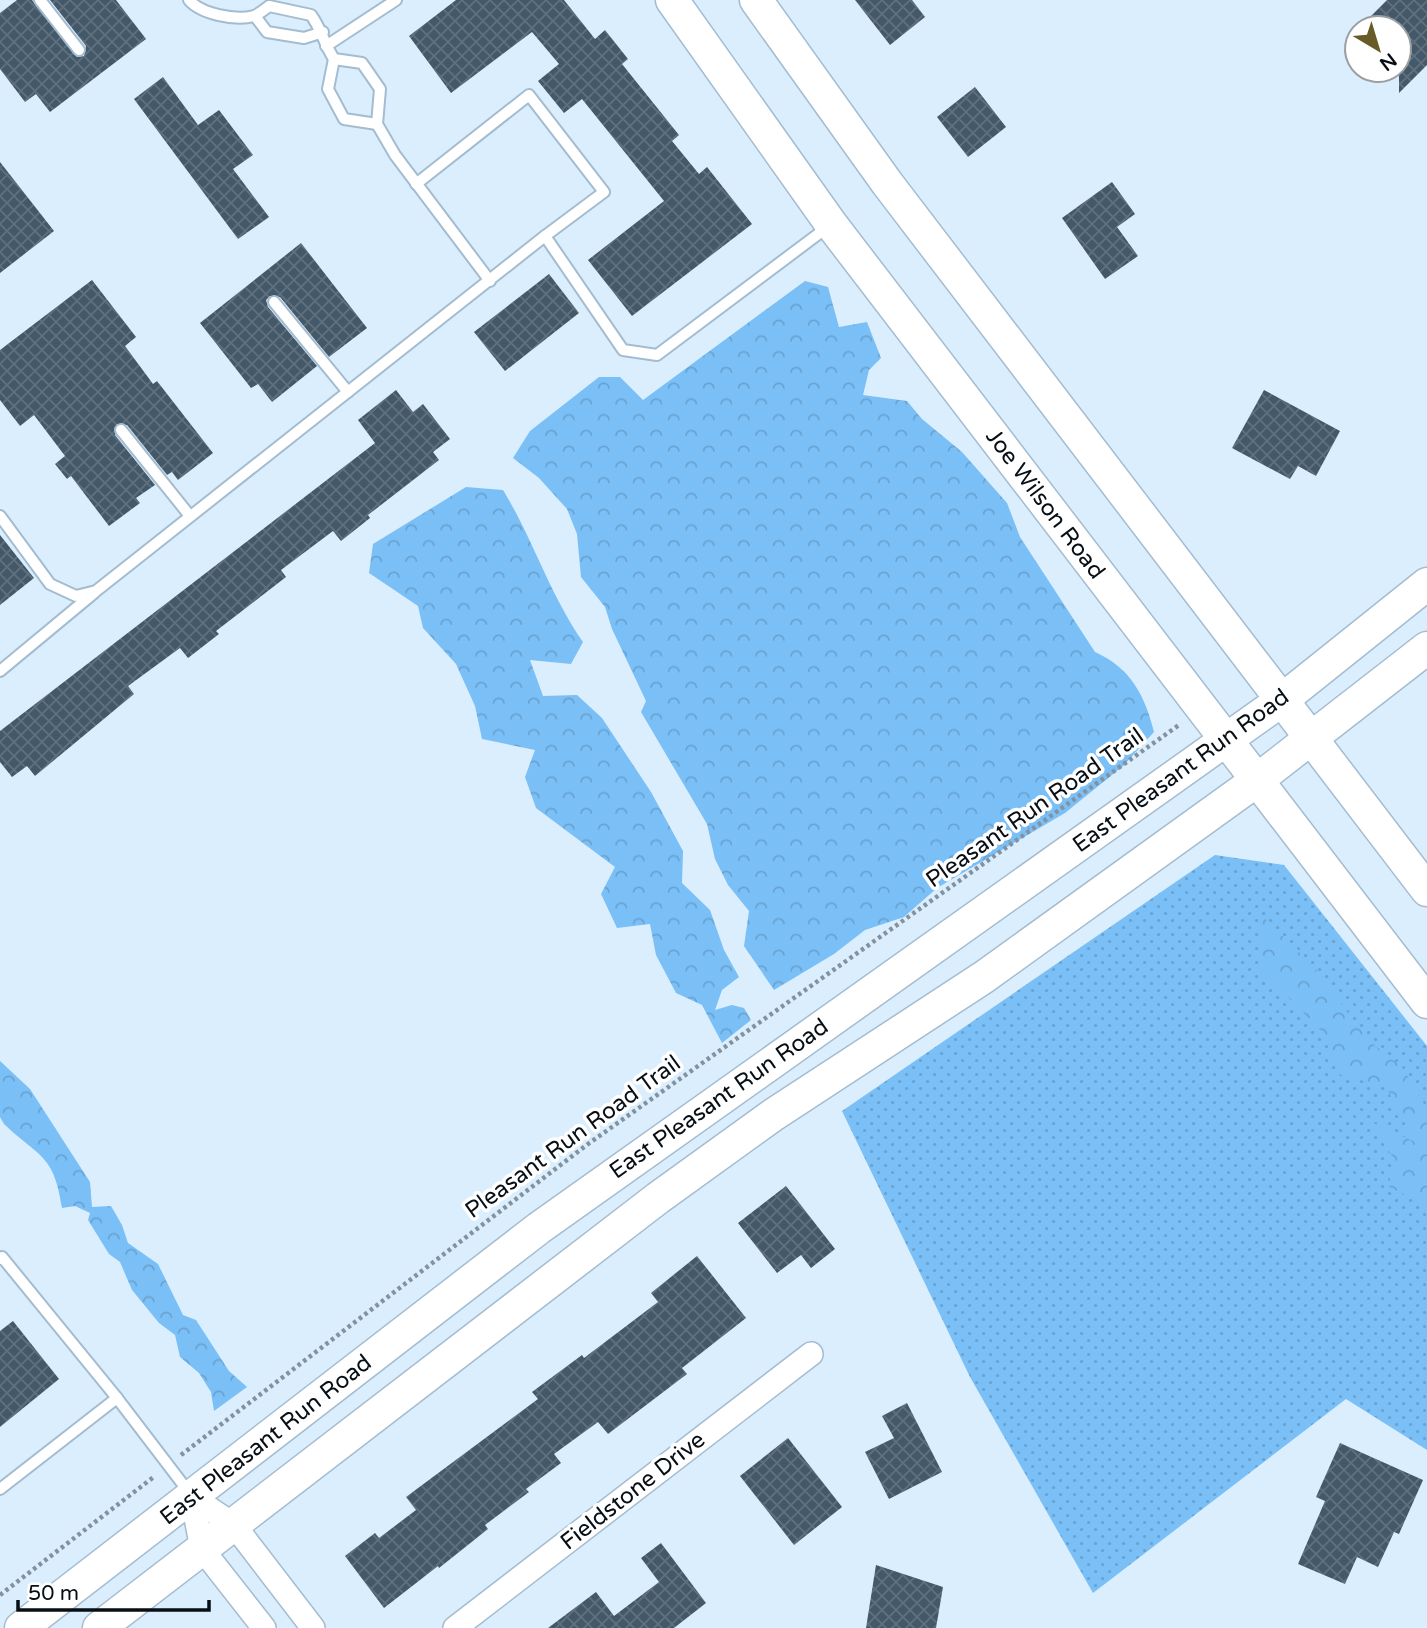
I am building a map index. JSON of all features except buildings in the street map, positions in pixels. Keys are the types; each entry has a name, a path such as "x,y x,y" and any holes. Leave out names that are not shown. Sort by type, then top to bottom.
{"main road":[{"name":"Joe Wilson Road","path":"672,0 831,224 1427,1002"},
{"path":"756,0 887,183 1427,890"},
{"name":"East Pleasant Run Road","path":"21,1628 539,1228 1226,741 1282,700 1427,584"},
{"name":"East Pleasant Run Road","path":"99,1628 658,1198 762,1122 984,977 1256,781 1427,648"}],"street":[{"name":"Fieldstone Drive","path":"456,1628 811,1354"},
{"path":"192,1497 234,1525 313,1628"},
{"path":"192,1497 202,1549 264,1628"}],"lane":[{"path":"40,0 79,50"},
{"path":"189,0 196,8 227,16 255,16 269,6 311,15 323,32 326,46 334,59 328,89 344,119 377,124"},
{"path":"326,46 396,0"},
{"path":"255,16 267,32 304,38 323,32"},
{"path":"334,59 362,63 380,89 377,124 416,184 491,281"},
{"path":"0,671 190,516 604,192 529,94 416,184"},
{"path":"545,236 624,350 657,355 831,224"},
{"path":"274,302 348,392"},
{"path":"121,430 190,516"},
{"path":"0,516 50,584 76,596 96,591"},
{"path":"0,1259 2,1257 117,1398 192,1497"},
{"path":"0,1489 117,1398"}],"path":[{"name":"Pleasant Run Road Trail","path":"0,1595 588,1144 1180,725"}],"green space":[{"path":"805,281 828,287 839,327 867,322 881,358 869,370 863,395 907,401 922,419 962,452 1007,503 1020,537 1095,652 1118,666 1135,684 1154,732 1123,766 1065,813 937,888 904,917 865,930 834,954 774,990 744,946 749,911 728,885 715,859 707,824 641,712 646,701 612,629 605,607 581,577 577,534 567,509 539,478 513,458 530,431 599,377 620,377 643,400"},
{"path":"466,487 503,490 571,624 583,642 571,664 530,660 543,696 577,695 602,718 651,792 683,851 682,883 710,910 724,950 739,977 722,990 715,1010 732,1005 744,1008 751,1020 722,1043 702,1005 676,993 656,955 650,924 617,928 601,894 615,867 536,808 525,777 535,750 482,739 475,706 456,664 423,628 418,606 369,573 373,544"},
{"path":"1215,855 1284,865 1427,1046 1427,1450 1346,1399 1093,1593 970,1377 842,1111"},
{"path":"1259,913 1314,967 1368,1040 1402,1067 1427,1109 1427,1206 1389,1187 1392,1156 1369,1121 1415,1142 1386,1087 1338,1074 1323,1033 1261,969"},
{"path":"0,1061 30,1089 90,1182 92,1207 111,1206 128,1243 158,1264 183,1315 196,1320 229,1371 247,1387 214,1411 211,1392 199,1373 180,1357 175,1335 159,1323 132,1290 120,1262 109,1254 88,1220 90,1213 75,1206 62,1208 59,1190 50,1167 36,1151 4,1124 0,1117"}]}
